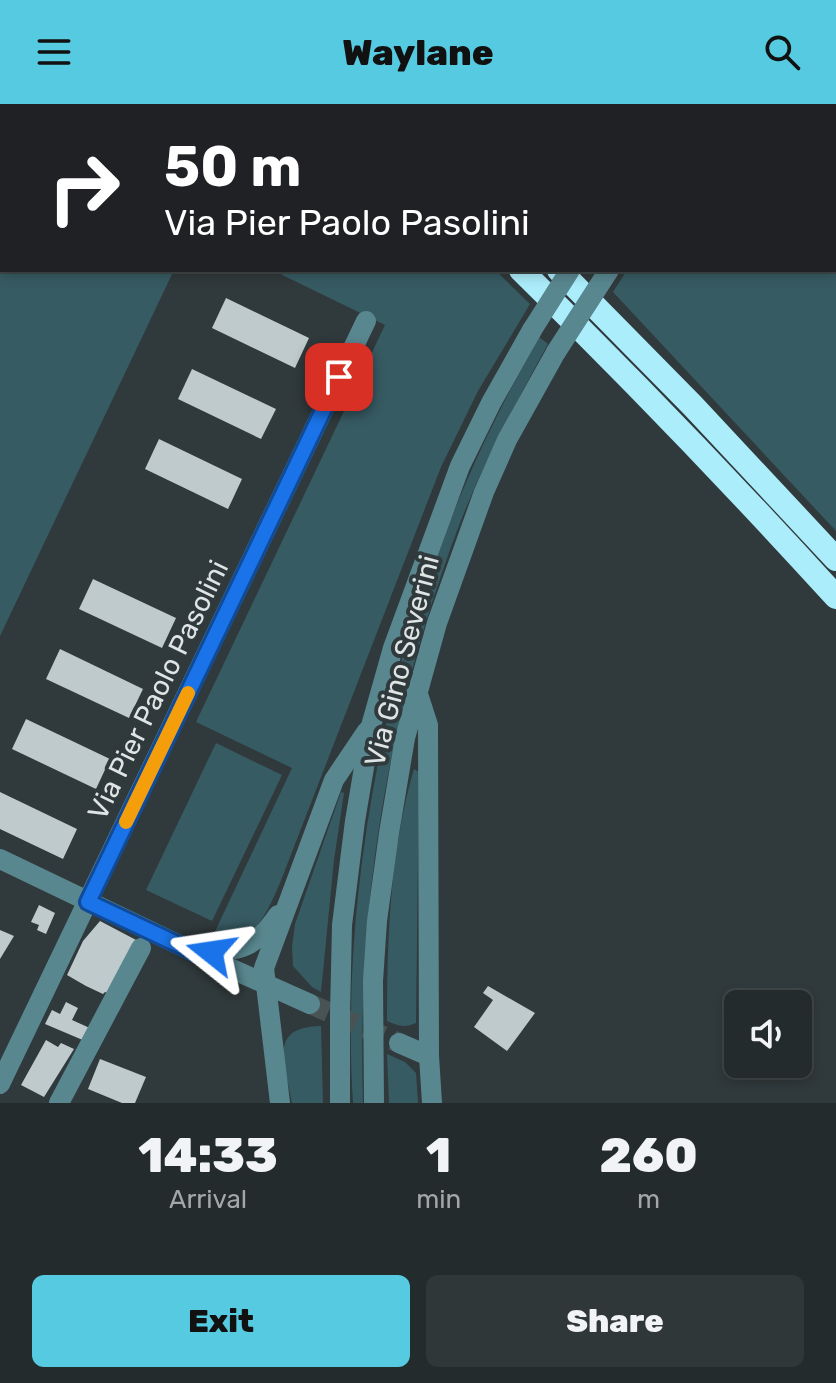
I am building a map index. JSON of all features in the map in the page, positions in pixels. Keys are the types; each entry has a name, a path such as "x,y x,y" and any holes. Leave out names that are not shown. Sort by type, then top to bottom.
{"highway":[{"path":"523,272 610,358 836,597"},
{"path":"561,272 693,406 836,559"}],"street":[{"name":"Via Gino Severini","path":"340,1103 342,925 371,726 397,636 460,466 491,403 569,272"},
{"name":"Via Gino Severini","path":"374,1103 373,981 377,921 405,738 417,691 463,546 507,440 556,352 608,272"},
{"name":"Via Pier Paolo Pasolini","path":"0,1084 366,321"},
{"path":"417,691 428,725 429,1056 432,1103"},
{"path":"280,1103 264,968 334,780 371,726"},
{"path":"0,859 310,1004"},
{"path":"194,952 227,952 244,948 267,932 289,898"},
{"path":"59,1103 141,948"},
{"path":"399,1043 429,1056"}],"shaded area":[{"path":"0,272 173,272 0,636"},
{"path":"276,272 497,272 530,304 478,391 441,467 269,907 248,933 238,938 211,940 292,768 196,722 385,325"},
{"path":"626,272 836,272 836,531 613,292"},
{"path":"539,337 548,344 495,444 461,521 428,615 409,684 380,821 365,960 363,1103 353,1103 351,1008 356,913 368,818 397,677 420,602 462,492 486,438"},
{"path":"216,743 282,775 212,921 146,890"},
{"path":"414,769 419,772 416,1023 402,1026 387,1021 389,926 395,862"},
{"path":"341,792 344,793 321,992 312,987 293,966 292,946 295,924"},
{"path":"321,1026 323,1103 292,1103 284,1062 286,1041 292,1033"},
{"path":"387,1054 405,1062 416,1073 418,1103 389,1103"}],"building":[{"path":"226,298 309,338 295,368 212,328"},
{"path":"192,369 276,409 261,439 178,399"},
{"path":"159,439 242,479 228,509 145,469"},
{"path":"93,579 176,618 162,648 79,609"},
{"path":"60,649 143,689 129,718 46,679"},
{"path":"26,719 110,759 96,789 12,749"},
{"path":"0,792 77,829 63,859 0,829"},
{"path":"39,905 55,913 46,934 37,930 39,925 31,922"},
{"path":"100,921 138,941 110,994 103,994 67,975 83,941"},
{"path":"0,930 14,936 0,959"},
{"path":"488,986 535,1013 507,1051 474,1027 493,1000 483,993"},
{"path":"66,1002 78,1008 72,1020 92,1029 85,1041 45,1024 52,1010 60,1014"},
{"path":"46,1040 58,1047 61,1043 74,1049 44,1097 21,1085"},
{"path":"100,1059 146,1077 135,1103 122,1103 88,1089"}],"tunnel":[{"path":"310,1004 399,1043"}],"slow traffic":[{"path":"126,822 188,693"}],"route":[{"path":"211,952 194,952 88,902 339,377"}]}
